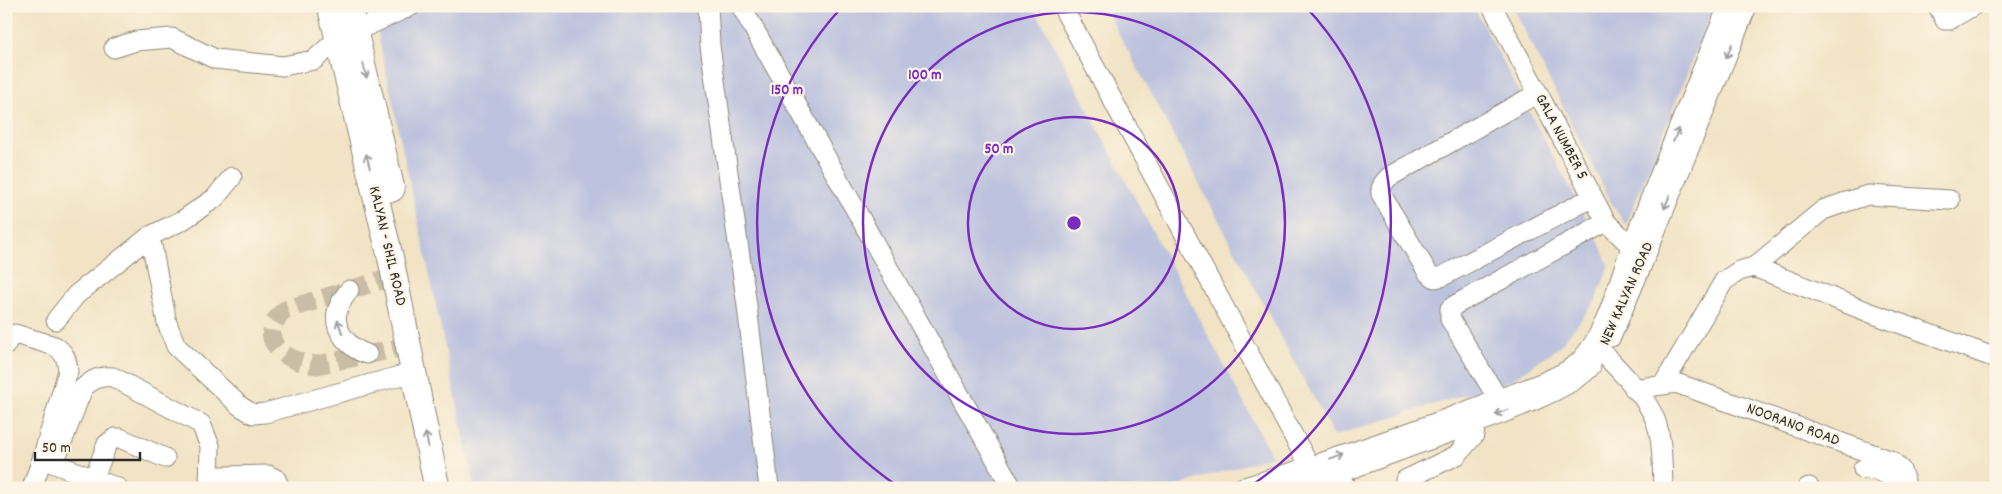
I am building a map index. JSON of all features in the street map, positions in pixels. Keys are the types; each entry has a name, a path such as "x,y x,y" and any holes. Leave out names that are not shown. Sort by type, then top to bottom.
{"main road":[{"name":"KALYAN - SHIL ROAD","path":"330,6 347,35 408,257 454,488"},
{"name":"KALYAN - SHIL ROAD","path":"349,6 347,35 437,488"}],"street":[{"path":"114,48 136,41 172,38 215,59 283,66 314,60 347,35 411,6"},
{"path":"708,6 710,46 747,306 769,488"},
{"path":"741,6 1012,488"},
{"path":"1062,6 1320,475 1348,488"},
{"name":"GALA NUMBER 5","path":"1492,6 1606,222 1638,250"},
{"path":"1638,250 1728,6"},
{"name":"NEW KALYAN ROAD","path":"1295,488 1368,454 1562,373 1598,348 1612,334 1638,250 1747,6"},
{"path":"1938,6 1946,20 1973,6"},
{"path":"1538,94 1389,177 1380,189 1382,194 1428,273 1436,278 1593,197"},
{"path":"56,320 76,295 150,236 183,220 214,198 232,177"},
{"path":"1634,389 1664,383 1724,281 1739,270 1754,267 1823,210 1868,195 1950,200"},
{"path":"1498,399 1450,319 1450,309 1606,222"},
{"path":"150,236 167,323 176,346 240,406 253,414 265,413 414,372"},
{"path":"1754,267 1871,313 1996,358"},
{"path":"349,290 337,312 337,322 341,333 349,344 358,352 367,354"},
{"path":"6,345 10,336 15,334 55,346 67,360 68,371 48,461"},
{"path":"1598,348 1645,400 1655,419 1661,446 1663,488"},
{"name":"NEW KALYAN ROAD","path":"1368,454 1404,449 1476,423 1571,383 1588,370 1598,348"},
{"path":"32,488 48,461 83,388 92,379 102,376 113,377 201,424 210,446 209,488"},
{"name":"NOORANO ROAD","path":"1664,383 1676,383 1892,461 1901,470 1906,485"},
{"path":"1401,484 1457,455 1474,435 1476,423"},
{"path":"94,478 107,444 115,438 120,438 165,458"},
{"path":"1401,484 1404,449"},
{"path":"48,461 118,488"},
{"path":"1863,469 1874,470 1906,485"},
{"path":"215,488 215,480 221,476 268,474 276,479 280,488"},
{"name":"NEW KALYAN ROAD","path":"1241,488 1320,475"}],"shaded area":[{"path":"372,6 1033,6 1272,456 1170,488 475,488"},
{"path":"1104,6 1473,6 1598,240 1609,267 1595,302 1559,347 1512,380 1334,436"},
{"path":"1512,6 1714,6 1626,225 1612,204"}],"tunnel":[{"path":"395,276 285,310 276,320 272,330 272,339 277,347 294,360 317,365 409,346"}]}
